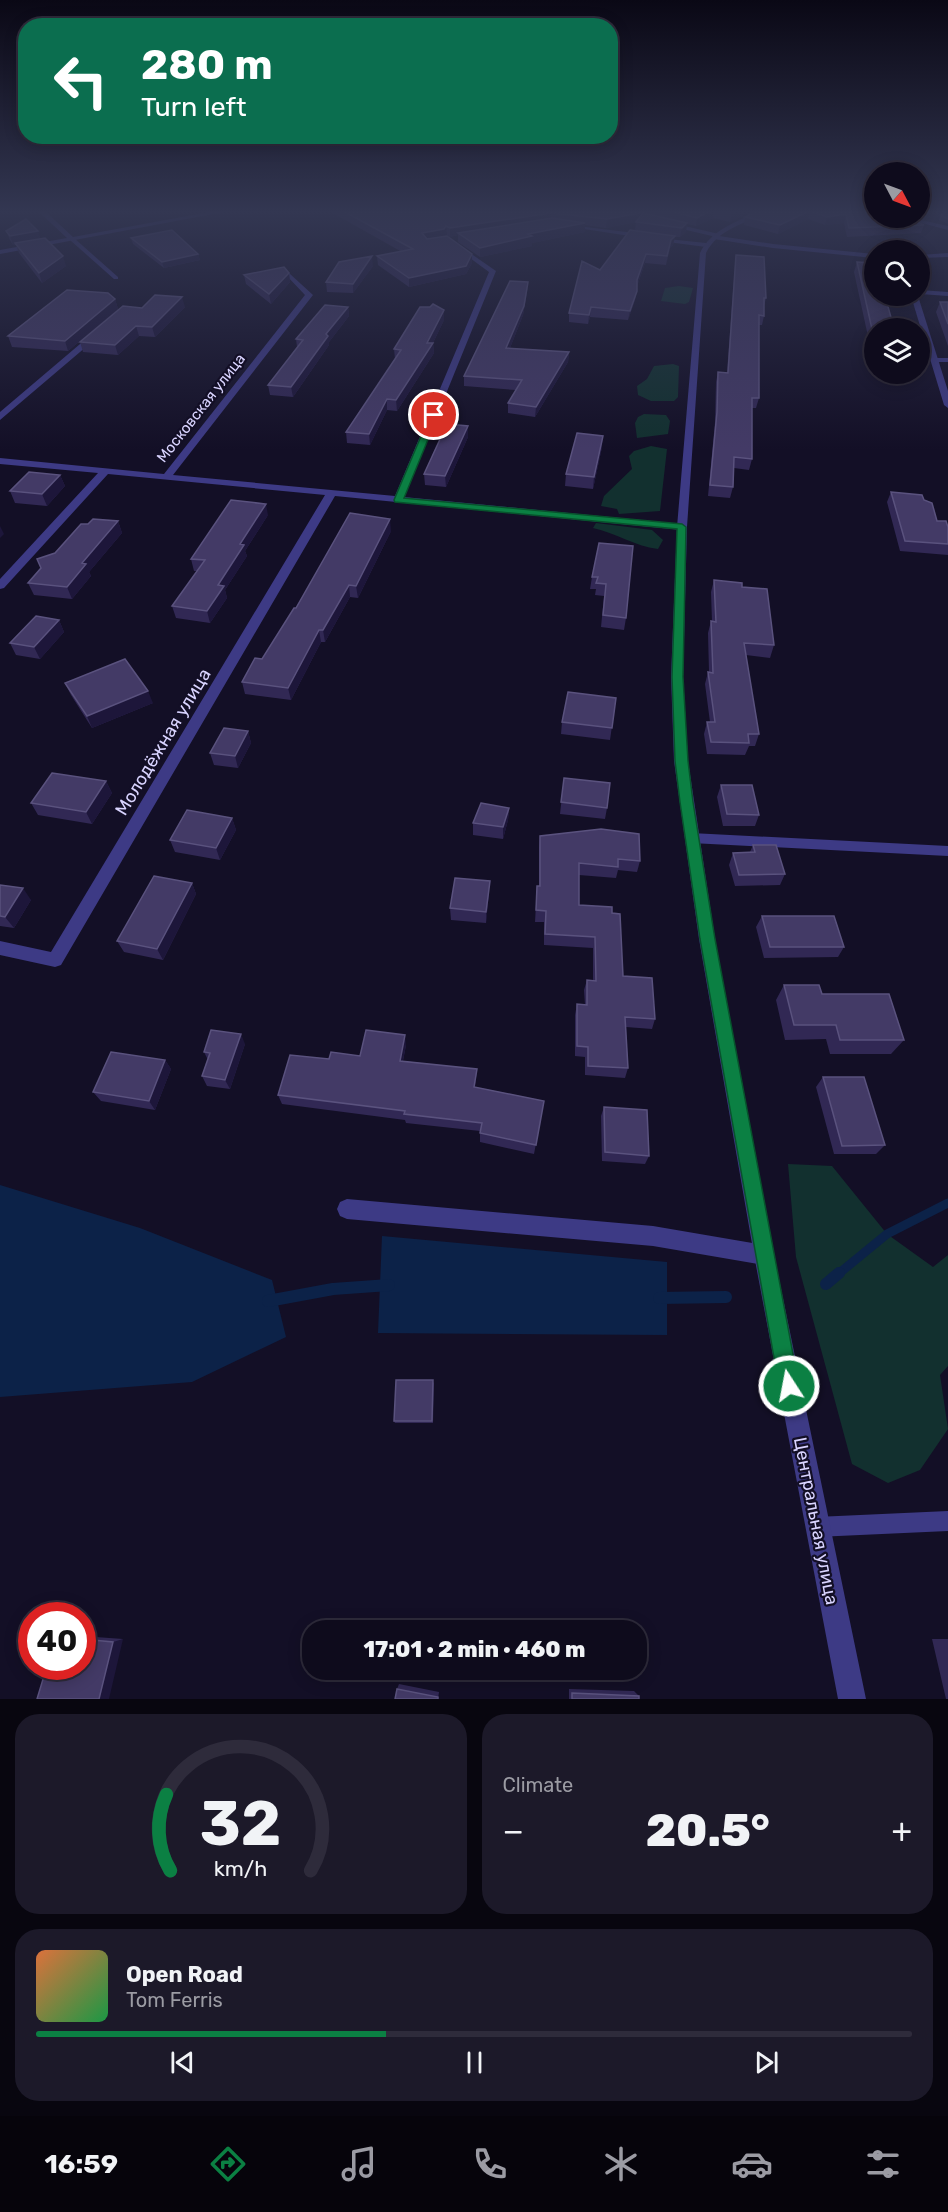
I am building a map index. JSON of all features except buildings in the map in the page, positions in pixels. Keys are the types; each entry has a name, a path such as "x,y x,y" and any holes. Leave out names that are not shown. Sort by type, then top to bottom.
{"street":[{"name":"Московская улица","path":"167,476 309,295 305,291"},
{"path":"398,500 485,291"},
{"name":"Центральная улица","path":"699,291 682,527 678,699 681,761 691,838 764,1255 816,1527 852,1699"},
{"path":"917,306 948,405"},
{"path":"0,417 102,330"},
{"path":"0,461 682,527"},
{"path":"0,586 106,471"},
{"name":"Молодёжная улица","path":"0,948 55,960 331,494"},
{"path":"346,1209 653,1236 764,1255"}],"lane":[{"path":"930,293 948,294"},
{"path":"935,360 948,360"},
{"path":"691,838 948,850"},
{"path":"816,1527 948,1521"}],"green space":[{"path":"664,291 692,291 689,302 685,304 661,301"},
{"path":"673,364 679,366 678,397 674,401 651,401 638,395 637,386 647,379 654,366"},
{"path":"644,414 666,415 670,421 668,434 637,438 635,423 638,417"},
{"path":"651,446 667,449 660,511 619,514 617,509 601,506 604,496 632,469 629,456 634,451"},
{"path":"596,523 652,530 663,540 658,549 649,547 593,528"},
{"path":"788,1164 832,1166 887,1234 933,1267 948,1255 948,1366 940,1375 948,1429 920,1470 888,1483 852,1464 796,1257"}],"water":[{"path":"0,1185 140,1228 272,1280 286,1337 192,1382 0,1397"},
{"path":"382,1236 667,1262 667,1335 378,1333"}],"waterway":[{"path":"837,1275 887,1234 948,1203"},
{"path":"826,1284 839,1273"},
{"path":"268,1301 333,1289 389,1285"},
{"path":"659,1298 726,1297"}],"route":[{"path":"434,415 398,500 682,527 677,677 681,761 686,802 707,939 789,1386"}]}
